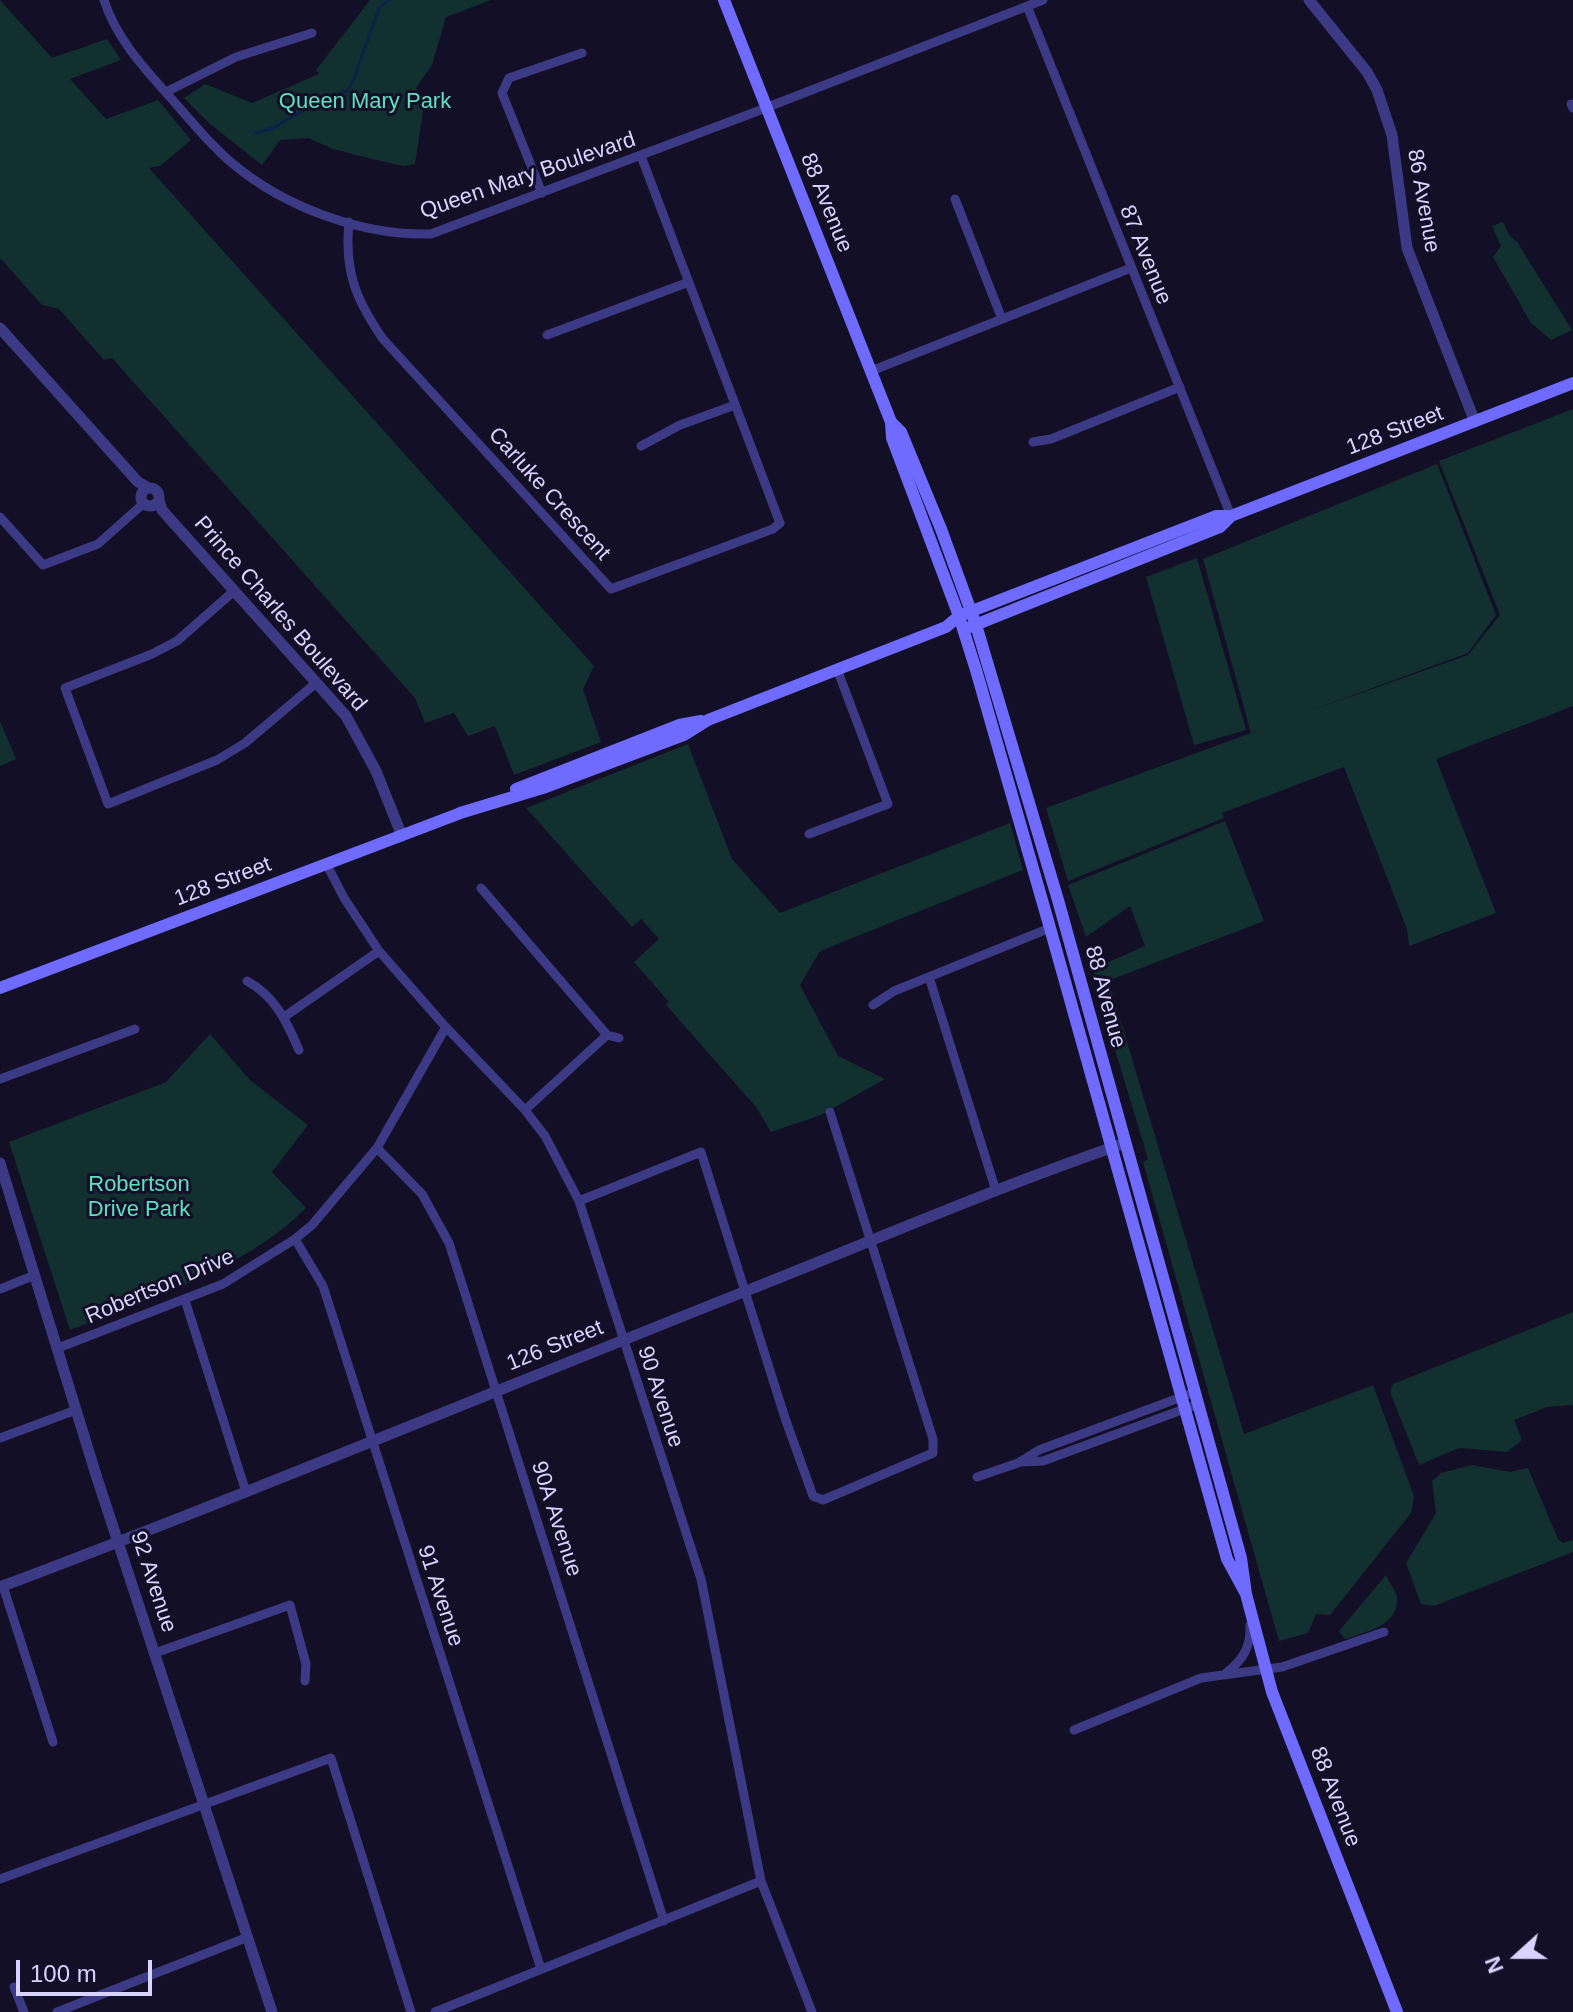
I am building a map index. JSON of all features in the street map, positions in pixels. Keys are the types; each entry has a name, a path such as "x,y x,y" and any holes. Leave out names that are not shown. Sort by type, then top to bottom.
{"main road":[{"name":"88 Avenue","path":"724,0 891,422 892,438 911,493 959,616 1227,1559 1247,1601"},
{"name":"128 Street","path":"0,988 402,836 610,751 679,725 708,720 946,627 959,616 1216,516 1231,516 1573,383"},
{"name":"88 Avenue","path":"891,422 901,432 972,611 1058,900 1197,1398 1241,1558 1247,1601 1272,1692 1397,2012"},
{"name":"128 Street","path":"963,630 1220,527 1231,516"},
{"path":"946,627 963,630"}],"street":[{"name":"Queen Mary Boulevard","path":"104,0 125,43 230,162 255,181 307,208 396,234 431,234 1043,0"},
{"name":"86 Avenue","path":"1309,0 1367,72 1377,90 1392,135 1407,248 1475,422"},
{"name":"87 Avenue","path":"1027,6 1231,516"},
{"path":"166,92 236,57 312,33"},
{"path":"542,193 502,93 509,78 582,53"},
{"path":"489,92 502,93"},
{"name":"Carluke Crescent","path":"349,222 346,245 352,282 362,308 383,339 611,589 773,529 780,523 641,156"},
{"path":"955,199 1002,319"},
{"path":"871,371 1131,268"},
{"path":"547,335 689,282"},
{"name":"Prince Charles Boulevard","path":"0,328 346,716 369,756 402,836"},
{"path":"1033,442 1051,439 1180,387"},
{"path":"641,446 680,425 735,405"},
{"path":"0,517 43,565 98,544 150,497"},
{"path":"234,591 177,641 65,688 108,804 217,760 245,743 316,683"},
{"path":"809,834 888,804 837,669"},
{"name":"90 Avenue","path":"327,865 344,898 379,951 525,1110 545,1136 579,1201 701,1579 761,1881 812,2012"},
{"path":"481,888 607,1035 619,1038"},
{"path":"873,1005 894,991 1050,928"},
{"path":"284,1017 379,951"},
{"path":"929,977 996,1191"},
{"path":"247,981 262,989 284,1017 299,1050"},
{"name":"Robertson Drive","path":"58,1348 185,1300 243,1274 312,1225 377,1148 446,1027"},
{"path":"0,1079 135,1029"},
{"path":"525,1110 607,1035"},
{"path":"579,1201 701,1152 785,1418 813,1496 823,1500 933,1453 933,1439 830,1112"},
{"name":"126 Street","path":"1,1587 372,1443 996,1191 1125,1143"},
{"name":"90A Avenue","path":"377,1148 409,1179 440,1223 449,1243 664,1921"},
{"name":"92 Avenue","path":"0,1163 76,1410 272,2012"},
{"name":"91 Avenue","path":"295,1239 323,1286 541,1969"},
{"path":"0,1289 35,1275"},
{"path":"185,1300 246,1492"},
{"path":"977,1477 1018,1463 1043,1461 1197,1398"},
{"path":"0,1438 76,1410"},
{"path":"1,1587 53,1742"},
{"path":"1226,1673 1243,1657 1251,1641 1247,1601"},
{"path":"155,1653 290,1605 306,1664 305,1681"},
{"path":"1074,1730 1201,1678 1266,1671 1384,1632"},
{"path":"0,1879 331,1758 411,2012"},
{"path":"435,2012 761,1881"},
{"path":"57,2012 248,1937"},
{"path":"14,1987 24,2012"}],"green space":[{"path":"0,0 52,58 107,39 121,60 70,79 106,119 158,100 191,140 160,166 149,168 594,666 583,689 601,742 514,775 495,726 468,736 454,713 425,723 415,698 112,358 104,360 59,309 42,305 0,258"},
{"name":"Queen Mary Park","path":"370,0 491,0 446,17 432,65 416,88 423,111 415,164 403,166 364,157 308,138 280,140 262,165 210,124 184,98 205,84 252,103 319,74 316,70"},
{"path":"1503,222 1572,330 1551,340 1531,323 1493,257 1501,246 1492,226"},
{"path":"1573,409 1573,706 1436,759 1496,913 1409,946 1407,929 1344,767 1222,813 1224,818 1068,881 1046,808 1251,733 1203,559 1437,464 1496,615 1468,653 1307,712 1468,655 1500,615 1439,461"},
{"path":"1197,558 1246,730 1194,745 1146,577"},
{"path":"0,721 16,759 0,766"},
{"path":"688,744 732,859 780,913 1010,823 1023,870 820,951 800,985 838,1056 885,1079 821,1115 771,1132 756,1107 666,1005 669,1002 634,962 659,939 641,919 632,927 526,808"},
{"path":"1225,821 1264,921 1097,985 1093,969 1145,946 1130,906 1086,937 1068,885"},
{"path":"1110,985 1244,1434 1373,1385 1414,1496 1411,1513 1330,1615 1316,1614 1308,1633 1279,1641 1143,1162 1148,1159 1097,990"},
{"name":"Robertson Drive Park","path":"210,1034 250,1080 308,1125 272,1172 306,1208 282,1229 226,1265 163,1294 70,1330 9,1142 166,1082"},
{"path":"1573,1312 1573,1405 1547,1407 1514,1420 1522,1440 1507,1452 1459,1448 1419,1465 1390,1392 1393,1384"},
{"path":"1472,1465 1510,1472 1528,1468 1558,1539 1563,1543 1573,1540 1573,1552 1434,1606 1421,1604 1406,1563 1436,1513 1432,1481 1441,1473"},
{"path":"1386,1575 1397,1598 1393,1615 1371,1630 1345,1639 1339,1631"}],"waterway":[{"path":"255,133 273,128 314,104 347,91 379,8 389,0"}]}
